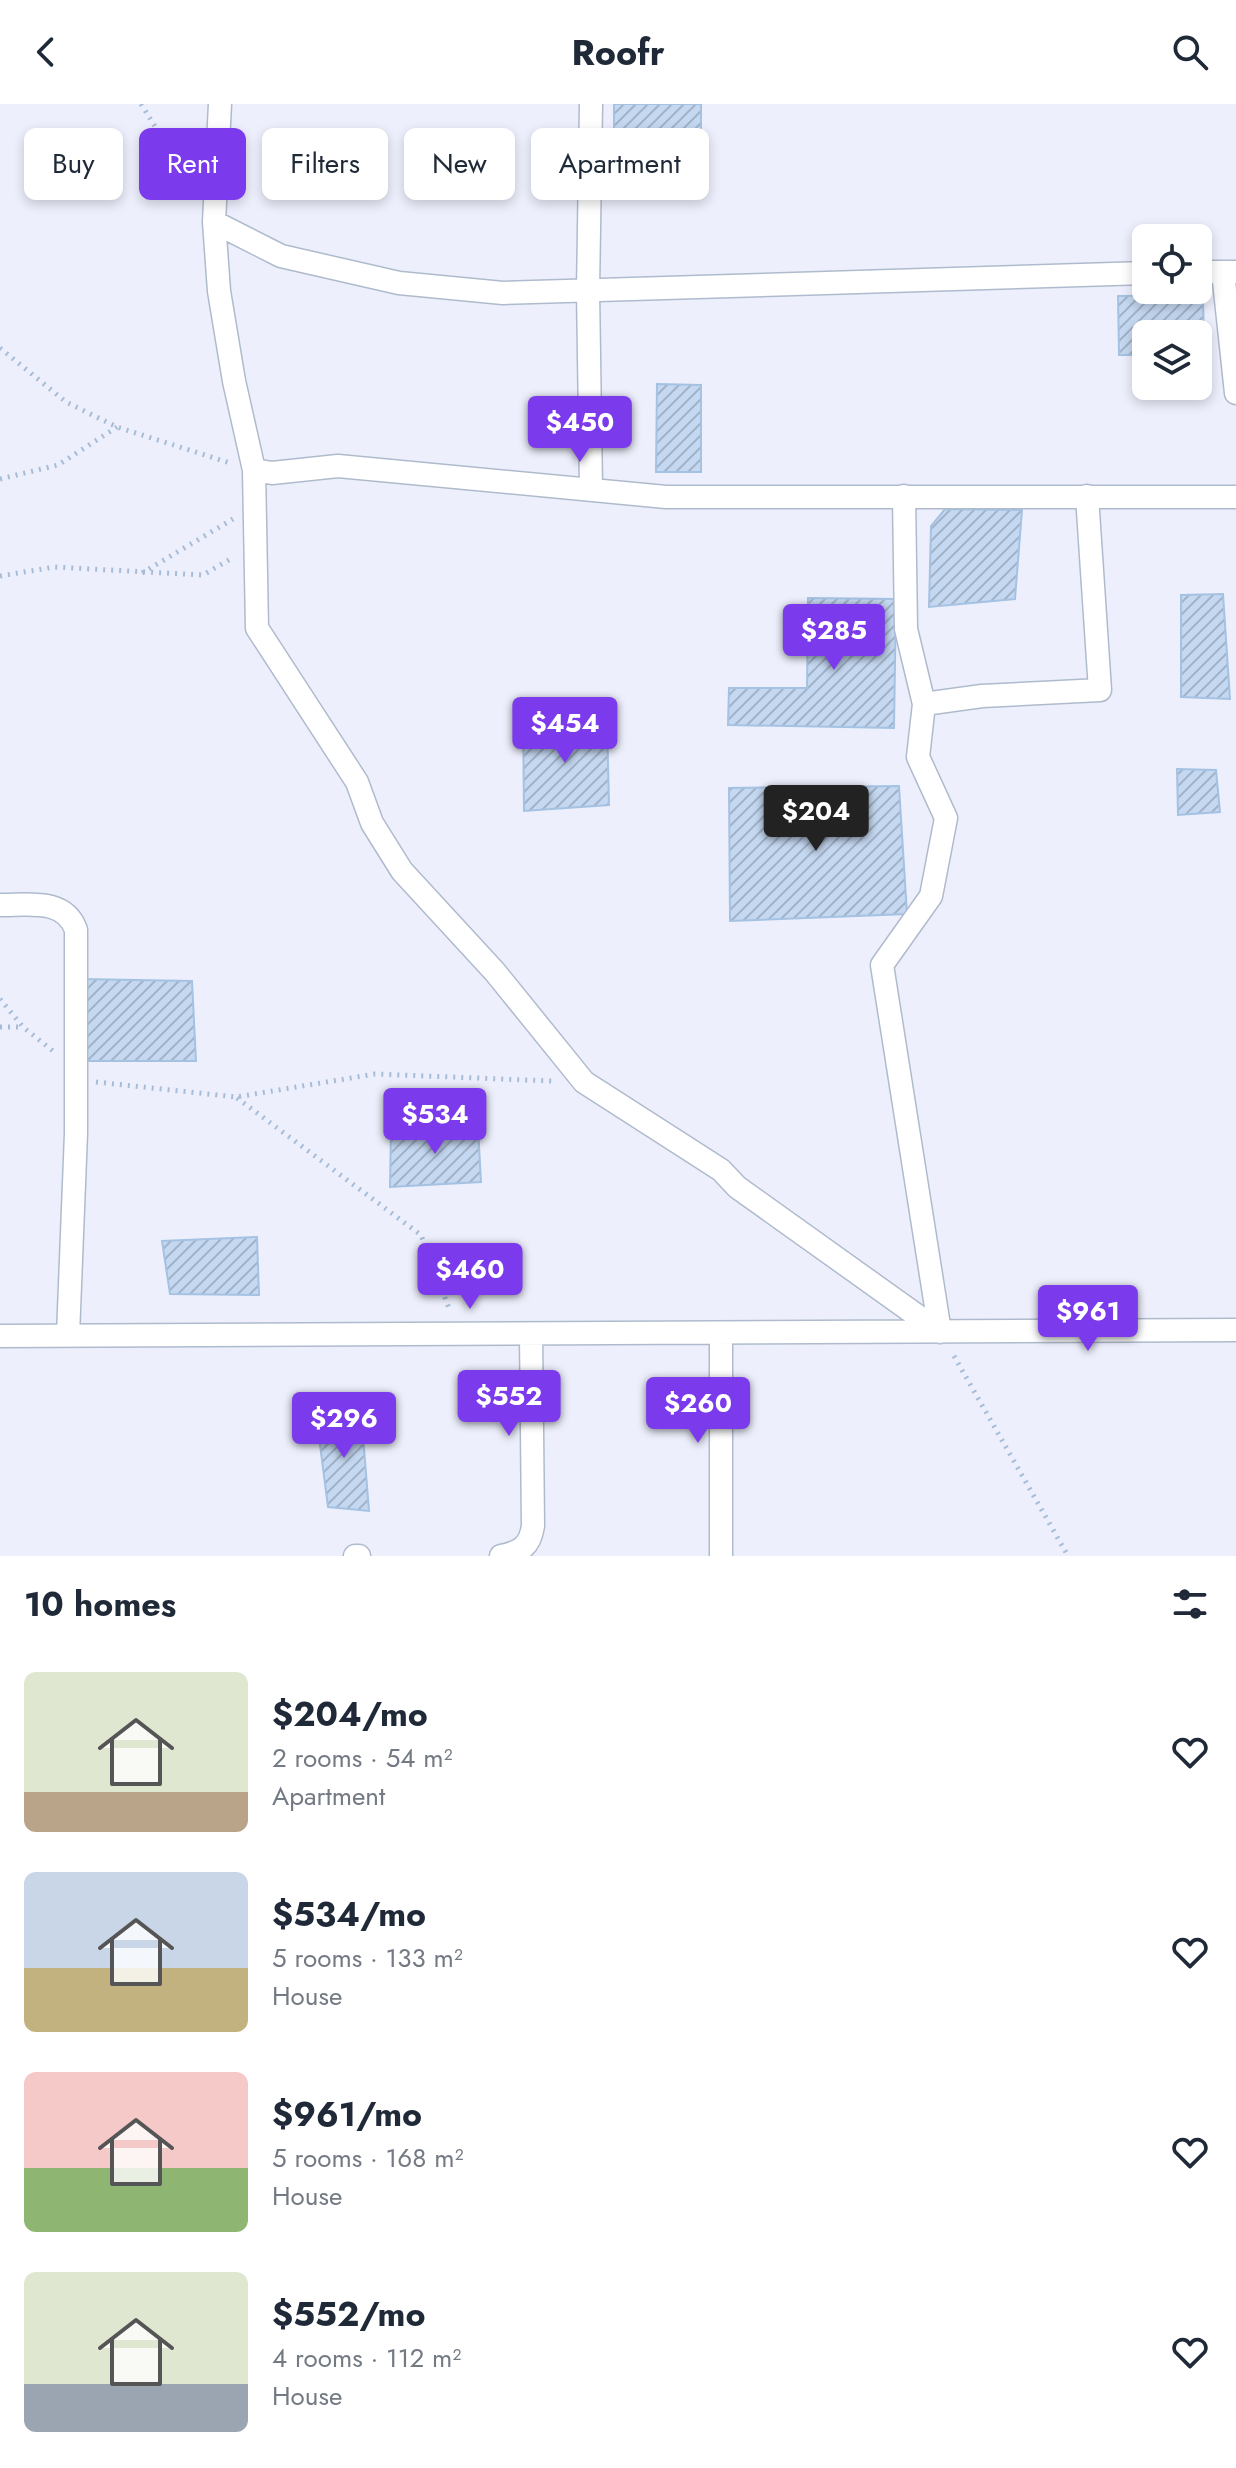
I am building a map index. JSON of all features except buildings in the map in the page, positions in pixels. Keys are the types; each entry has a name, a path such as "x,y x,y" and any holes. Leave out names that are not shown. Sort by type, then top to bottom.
{"street":[{"path":"220,104 214,222 222,306 254,470 257,628 357,782 372,823 394,859 495,972 584,1082 721,1170 737,1187 940,1332"},
{"path":"591,104 588,290 591,488"},
{"path":"214,222 281,256 399,283 503,293 1132,273"},
{"path":"1229,272 1236,393"},
{"path":"254,470 272,473 338,466 666,497 1236,497"},
{"path":"904,496 906,629 924,704 918,757 946,818 931,896 882,965 940,1332"},
{"path":"924,704 991,696 1100,690 1087,496"},
{"path":"0,905 43,904 60,909 72,918 76,930 73,1068 76,1133 68,1335"},
{"path":"0,1336 1236,1330"},
{"path":"721,1333 721,1556"},
{"path":"501,1556 524,1548 531,1540 533,1526 531,1334"}],"path":[{"path":"141,104 214,222"},
{"path":"0,348 66,402 117,427 254,470"},
{"path":"0,479 58,465 117,427"},
{"path":"140,573 255,507"},
{"path":"0,576 54,567 203,575 256,545"},
{"path":"0,999 23,1027 91,1081 236,1097 375,1074 584,1082"},
{"path":"0,1027 23,1027"},
{"path":"236,1097 421,1235 459,1334"},
{"path":"940,1332 1068,1556"}]}
